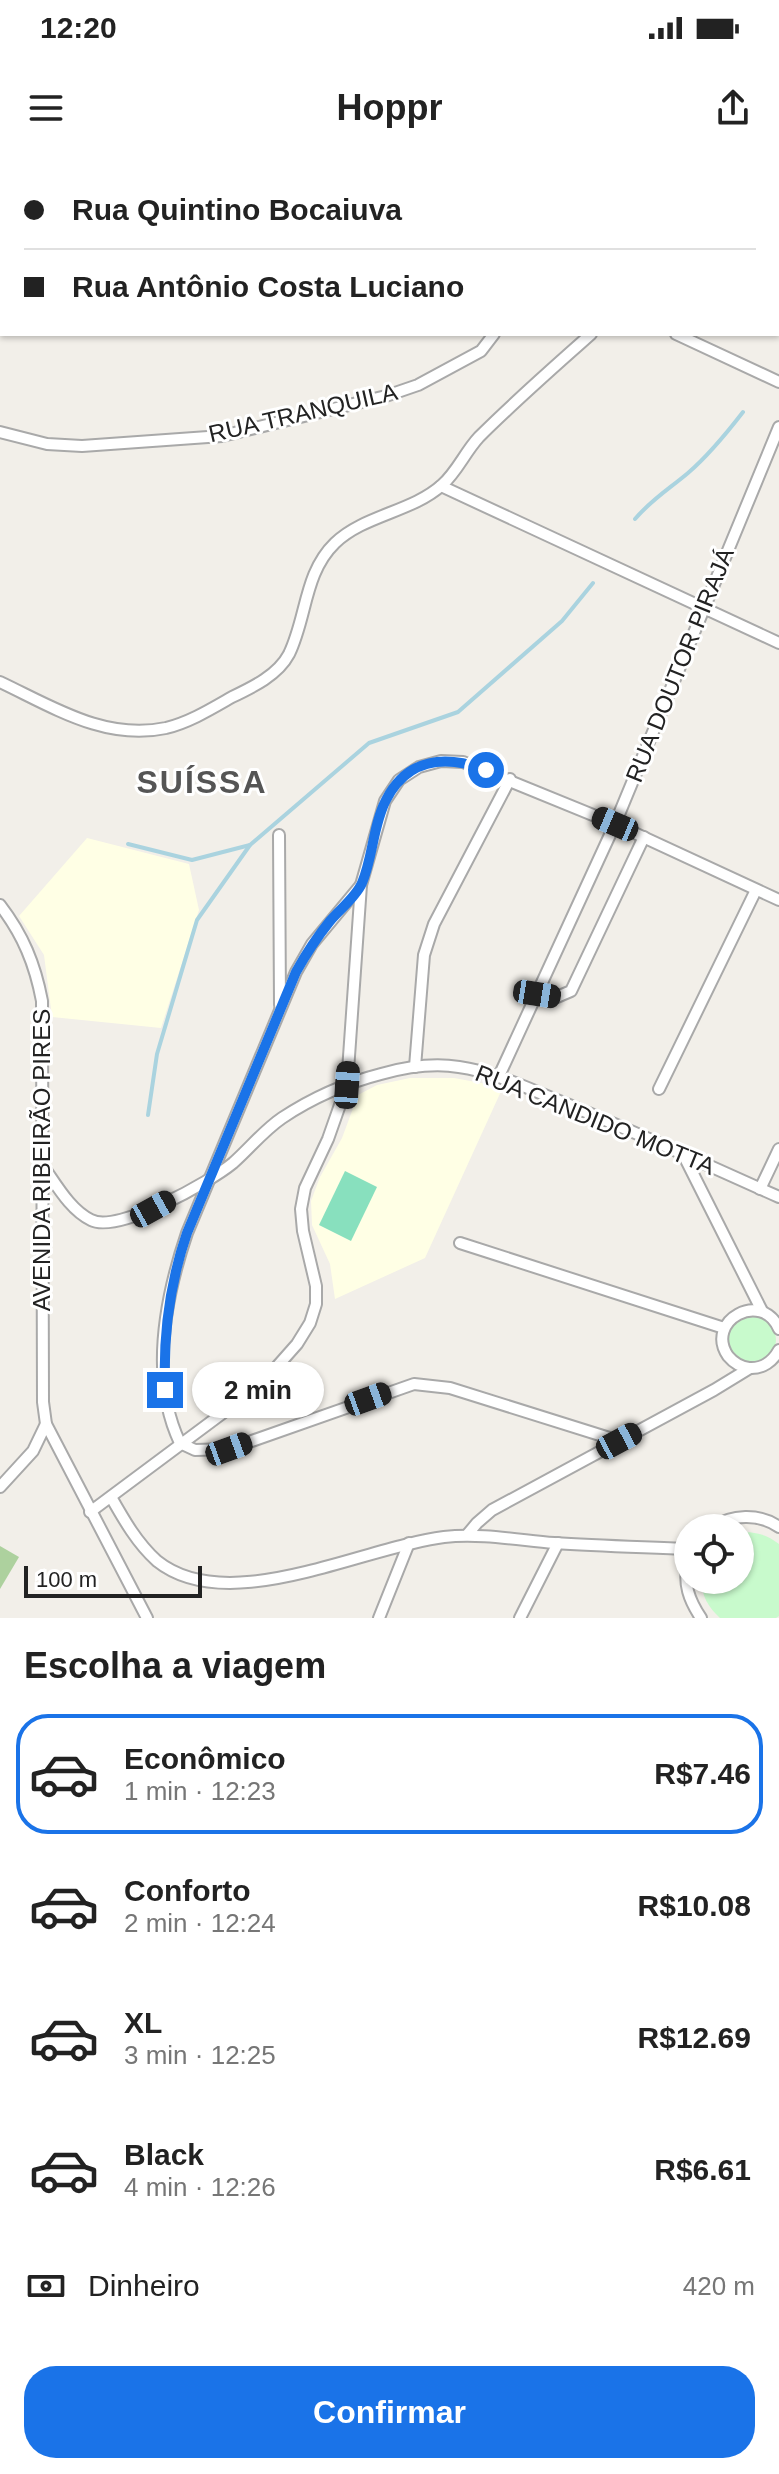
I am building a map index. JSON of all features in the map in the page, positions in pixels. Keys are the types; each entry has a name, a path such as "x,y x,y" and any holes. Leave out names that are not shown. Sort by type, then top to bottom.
{"street":[{"name":"RUA TRANQUILA","path":"0,432 47,444 82,446 222,436 386,396 418,385 481,351 492,336"},
{"path":"0,682 82,720 114,731 168,727 194,718 257,685 287,658 296,638 314,571 337,541 354,529 441,486 476,440 589,336"},
{"path":"680,336 779,382"},
{"name":"RUA DOUTOR PIRAJÁ","path":"499,1076 615,824 779,427"},
{"path":"441,486 779,643"},
{"path":"90,1512 247,1395 297,1344 310,1323 316,1304 316,1286 301,1209 305,1188 328,1139 347,1085 361,885 385,801 399,780 419,767 441,761 463,762 615,824 779,900"},
{"path":"415,1067 424,955 434,924 510,779"},
{"path":"279,835 280,1007"},
{"path":"537,994 557,997 571,991 644,837"},
{"path":"361,885 312,944 296,972 174,1271 166,1312 165,1390 173,1428 180,1443 195,1450 229,1449 414,1384 450,1388 619,1441"},
{"path":"659,1089 756,890"},
{"name":"AVENIDA RIBEIRÃO PIRES","path":"0,905 28,950 42,1001 43,1402 46,1424"},
{"name":"RUA CANDIDO MOTTA","path":"43,1166 81,1213 91,1221 114,1224 137,1216 211,1177 233,1162 255,1138 311,1101 347,1085 415,1067 459,1067 499,1076 682,1152 779,1197"},
{"path":"760,1189 779,1149"},
{"path":"682,1152 762,1311"},
{"path":"460,1243 724,1328"},
{"path":"750,1368 741,1366 727,1355 722,1337 729,1320 744,1310 762,1311 779,1329"},
{"path":"467,1535 492,1510 750,1368 768,1364 778,1356"},
{"path":"0,1487 33,1451 46,1424"},
{"path":"46,1424 147,1618"},
{"path":"111,1497 142,1546 160,1564 184,1577 211,1585 243,1586 276,1580 409,1543 467,1535 674,1548"},
{"path":"754,1519 777,1523"},
{"path":"379,1618 409,1543"},
{"path":"520,1618 558,1543"},
{"path":"689,1594 701,1618"}],"shaded area":[{"path":"87,838 189,864 199,910 161,1028 52,1017 44,955 19,916"},
{"path":"410,1078 454,1078 503,1087 425,1258 335,1299 330,1264 312,1225 311,1201 320,1177 342,1138 358,1095 377,1085"}],"green space":[{"path":"345,1171 377,1187 351,1241 319,1225"},
{"path":"752,1316 769,1323 776,1340 769,1357 752,1364 735,1357 728,1340 735,1323"},
{"path":"754,1533 779,1544 779,1616 720,1618 704,1596 754,1594"},
{"path":"0,1546 19,1557 0,1589"}],"waterway":[{"path":"635,519 703,459 743,412"},
{"path":"148,1115 157,1054 197,920 250,845 369,743 458,712 562,621 593,583"},
{"path":"128,844 192,860 250,845"}],"district":[{"name":"SUÍSSA","path":"202,782"}],"route":[{"path":"165,1390 166,1312 174,1271 296,972 312,944 361,885 385,801 399,780 419,767 441,761 463,762 486,770"}]}
